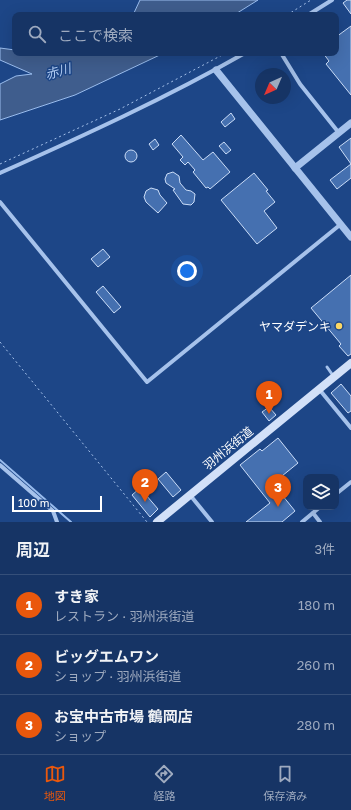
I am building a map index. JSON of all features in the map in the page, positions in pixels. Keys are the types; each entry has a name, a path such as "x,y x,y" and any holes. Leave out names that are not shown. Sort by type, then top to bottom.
{"main road":[{"name":"羽州浜街道","path":"157,522 351,363"}],"street":[{"path":"313,12 332,0"},
{"path":"0,173 216,70 240,56"},
{"path":"283,56 300,84 339,133"},
{"path":"216,70 351,237"},
{"path":"295,168 351,123"},
{"path":"0,202 147,382 341,224"},
{"path":"319,389 351,428"},
{"path":"0,465 54,511 57,522"},
{"path":"339,492 351,482"},
{"path":"190,495 212,522"},
{"path":"302,522 316,510"},
{"path":"313,513 320,522"}],"lane":[{"path":"327,367 334,376"}],"path":[{"path":"292,12 311,0"},
{"path":"0,164 120,109 220,56"},
{"path":"0,342 147,522"}],"water":[{"path":"140,0 258,0 239,12 134,12"},
{"name":"赤川","path":"0,48 12,50 12,56 158,56 75,95 0,120 0,84 16,76 32,74 0,60"}],"building":[{"path":"347,0 351,0 351,14 343,3"},
{"path":"351,26 351,95 326,64 329,61 325,56 339,56 339,35"},
{"path":"231,113 235,119 225,127 221,122"},
{"path":"181,135 203,160 213,152 230,172 210,189 208,187 206,188 193,172 195,170 188,162 185,165 180,160 183,157 172,144"},
{"path":"351,138 351,164 339,147"},
{"path":"155,139 159,145 153,150 149,144"},
{"path":"224,142 231,150 226,154 219,146"},
{"path":"129,150 133,150 137,156 133,162 129,162 125,158 125,154"},
{"path":"351,164 351,178 337,189 330,180"},
{"path":"173,172 179,176 180,183 186,190 195,194 194,202 191,205 183,204 173,190 175,189 166,183 165,179 167,174"},
{"path":"254,173 268,190 266,191 275,202 264,211 277,228 257,244 221,200"},
{"path":"151,188 158,190 160,195 167,203 158,213 146,202 144,197 146,191"},
{"path":"103,249 110,257 98,267 91,259"},
{"name":"ヤマダデンキ","path":"351,275 351,354 348,356 339,346 341,344 311,308"},
{"path":"103,286 121,307 114,313 96,292"},
{"path":"269,382 277,394 270,401 261,391"},
{"path":"341,384 351,396 351,411 348,413 331,393"},
{"path":"269,407 276,415 269,421 262,412"},
{"path":"278,438 298,463 282,476 287,483 278,490 295,511 282,522 246,522 270,503 240,465 260,449 262,451"},
{"path":"166,472 181,490 173,497 158,479"},
{"path":"140,488 158,509 150,517 132,495"}],"waterway":[{"path":"0,460 71,522"}],"place":[{"name":"ヤマダデンキ","path":"339,326"},
{"name":"すき家","path":"269,414"},
{"name":"ビッグエムワン","path":"145,502"},
{"name":"お宝中古市場 鶴岡店","path":"278,507"}]}
